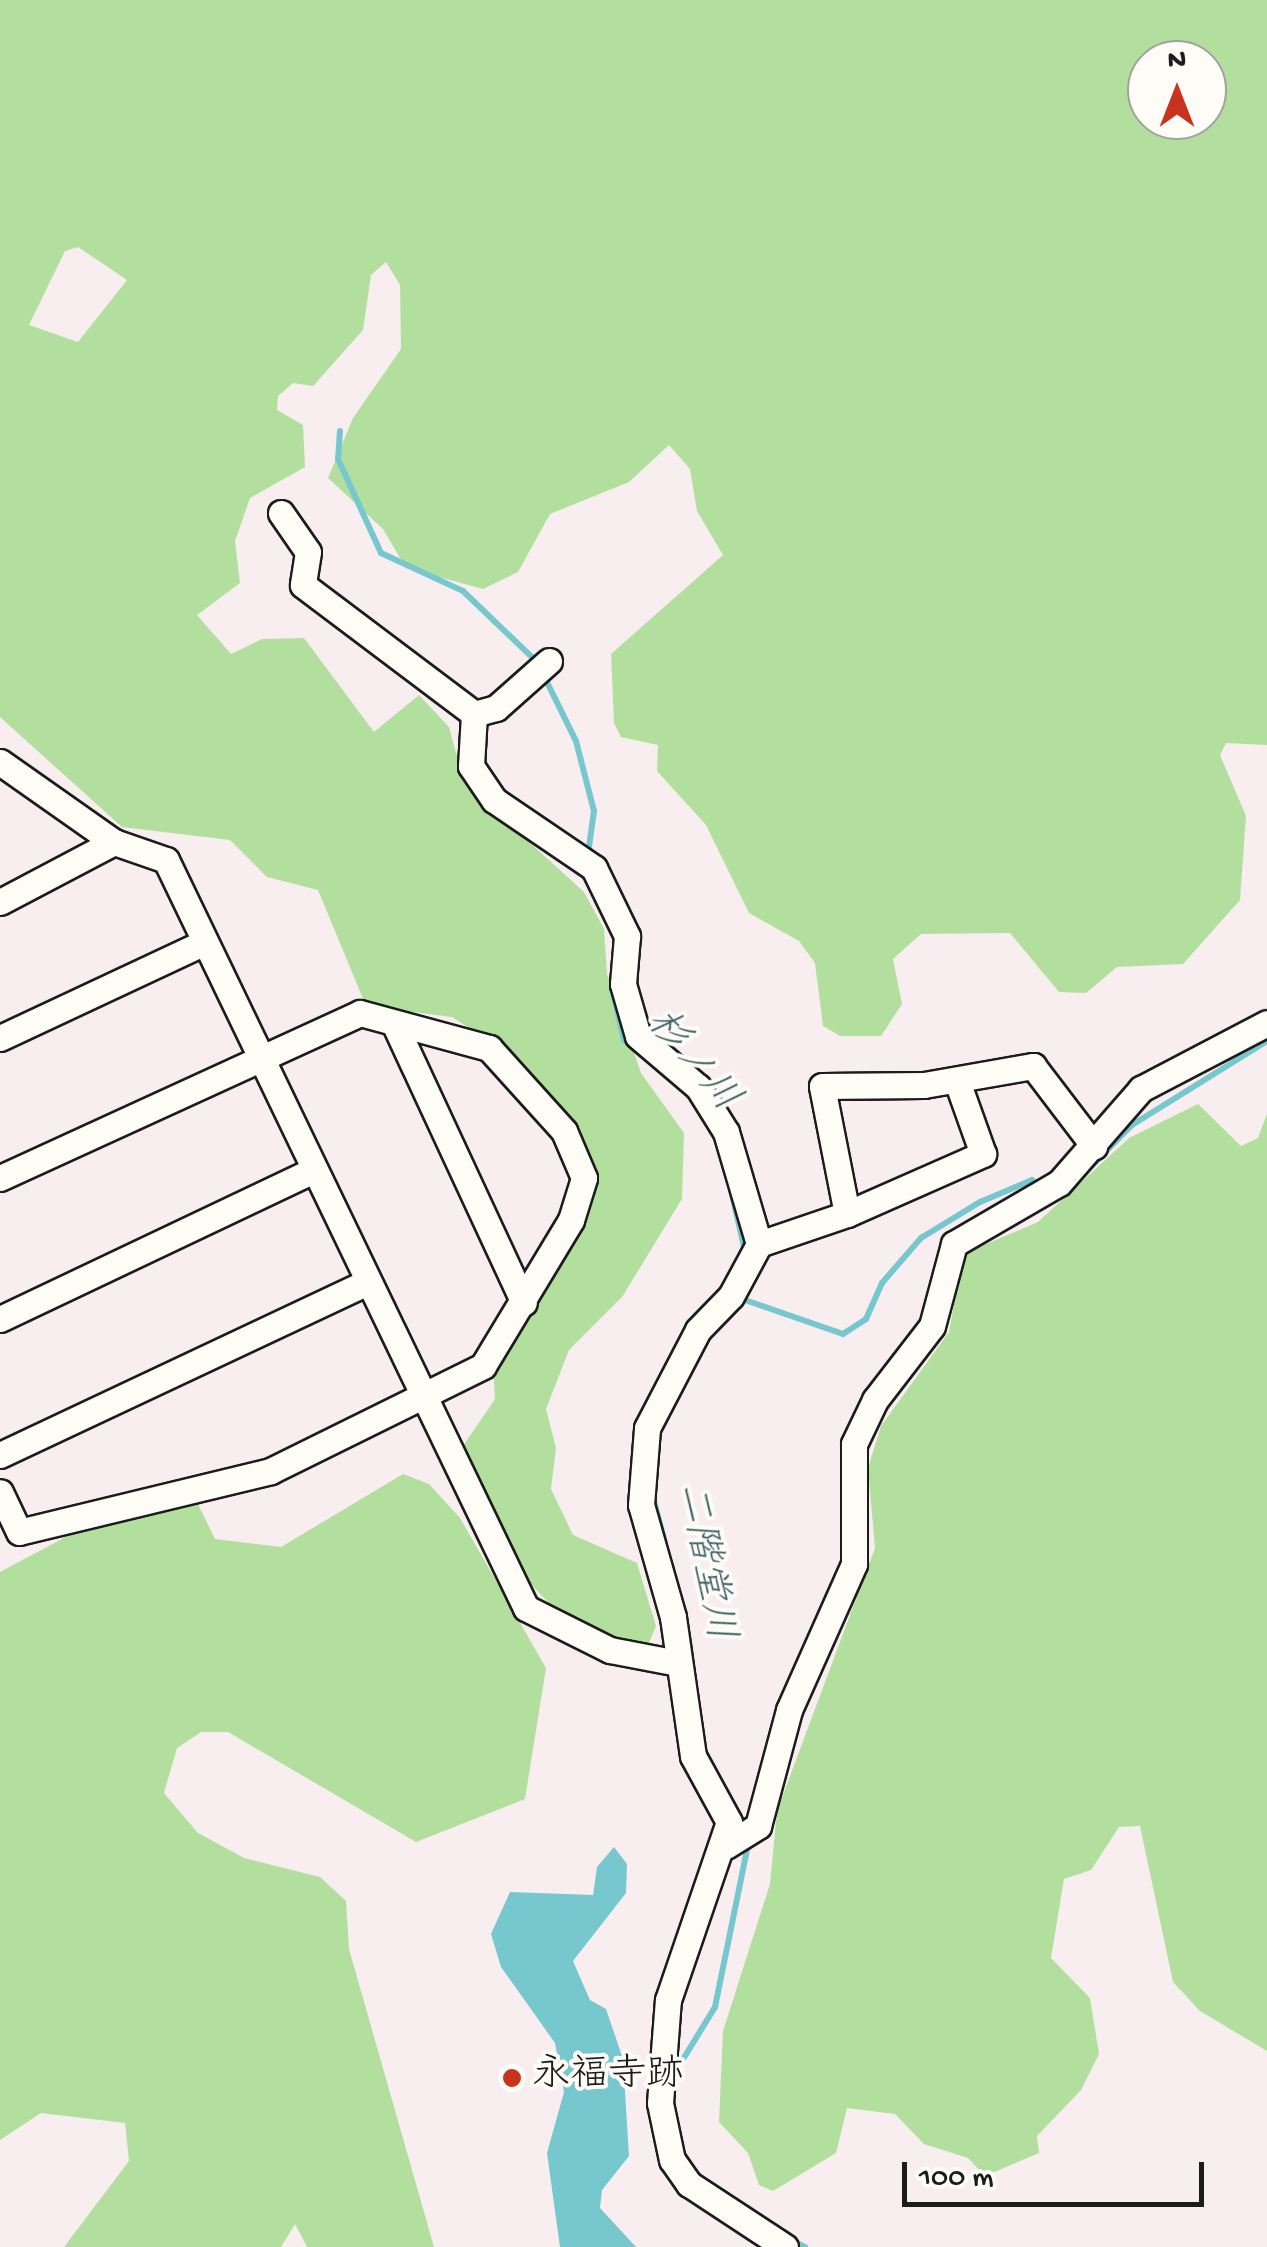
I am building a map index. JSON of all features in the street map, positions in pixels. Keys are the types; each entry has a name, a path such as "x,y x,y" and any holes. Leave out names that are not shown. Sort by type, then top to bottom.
{"street":[{"path":"282,512 308,552 303,586 474,714"},
{"path":"474,714 496,708 549,661"},
{"path":"474,714 466,752 481,788 537,821 601,882 627,936 623,984 638,1036 698,1088 726,1132 753,1256"},
{"path":"0,762 114,842 166,860 416,1396 526,1608 610,1650 678,1663"},
{"path":"0,902 114,842"},
{"path":"0,1038 203,943"},
{"path":"0,1178 360,1013 489,1048 582,1162 582,1197 524,1303 483,1366 271,1471 19,1532 0,1492"},
{"path":"726,1846 758,1826 789,1710 854,1564 854,1444 932,1326 954,1244 1049,1190 1094,1146 1141,1090 1267,1022"},
{"path":"396,1025 524,1303"},
{"path":"847,1214 822,1086 957,1081 1008,1064 1033,1066 1094,1146"},
{"path":"786,2247 689,2184 672,2160 660,2103 668,2000 726,1846 729,1822 692,1756 678,1663 641,1505 647,1428 698,1330 753,1256 847,1214 890,1188 984,1154 957,1081"},
{"path":"0,1320 312,1171"},
{"path":"0,1454 364,1282"}],"green space":[{"path":"0,0 1267,0 1267,745 1226,743 1220,755 1246,816 1240,900 1183,964 1117,967 1086,993 1059,992 1010,933 921,934 893,959 902,1004 881,1036 840,1036 823,1026 815,963 799,941 749,913 706,825 657,771 658,745 621,737 614,723 611,654 723,555 697,511 690,469 669,445 629,482 550,514 518,572 483,589 406,568 383,529 328,478 353,418 401,349 400,285 386,262 371,275 363,330 313,386 293,383 278,396 277,410 303,425 305,467 250,498 235,541 240,583 197,615 231,654 262,639 304,638 374,732 419,695 449,727 464,783 584,892 604,929 607,974 641,1073 684,1133 682,1199 622,1297 569,1350 546,1409 556,1448 551,1489 573,1535 637,1563 656,1626 646,1650 562,1617 514,1566 461,1449 495,1399 493,1365 585,1172 512,1055 452,1017 366,1006 318,890 267,877 230,840 122,827 0,717","holes":["78,247 127,280 78,342 29,325 65,251"]},
{"path":"1198,1104 1241,1146 1258,1138 1267,1114 1267,2051 1200,2011 1173,1982 1140,1826 1119,1827 1091,1870 1064,1879 1051,1958 1090,1998 1099,2054 1081,2090 1037,2136 1039,2153 985,2176 968,2158 924,2144 895,2114 847,2108 836,2153 773,2191 759,2185 748,2153 719,2122 723,2031 770,1884 777,1811 875,1548 868,1468 881,1426 949,1332 963,1254 1038,1222 1129,1138"},
{"path":"403,1474 429,1484 460,1518 546,1668 525,1799 416,1842 228,1732 201,1732 177,1748 164,1793 198,1833 244,1858 320,1877 346,1901 349,1949 434,2247 307,2247 295,2224 281,2247 64,2247 129,2161 125,2123 41,2113 0,2140 0,1572 75,1532 193,1494 215,1539 281,1547"}],"water":[{"path":"614,1847 627,1864 626,1893 573,1961 590,2000 606,2009 623,2059 629,2156 602,2190 600,2208 636,2247 560,2247 547,2153 564,2092 555,2043 501,1967 491,1934 510,1892 593,1895 597,1867"}],"waterway":[{"name":"杉ノ川","path":"340,431 338,459 381,553 463,591 536,661"},
{"name":"杉ノ川","path":"544,676 576,741 594,811 588,854"},
{"name":"杉ノ川","path":"612,988 624,1040 641,1055"},
{"name":"二階堂川","path":"1070,1188 1132,1125 1267,1041"},
{"name":"二階堂川","path":"742,1299 843,1334 866,1319 882,1283 921,1238 980,1202 1032,1180 1039,1186"},
{"name":"杉ノ川","path":"731,1190 745,1251"},
{"name":"二階堂川","path":"653,1497 665,1543"},
{"name":"二階堂川","path":"685,1617 691,1654"},
{"name":"二階堂川","path":"674,2074 715,2007 749,1840"},
{"name":"二階堂川","path":"791,2240 805,2247"}],"place":[{"name":"永福寺跡","path":"512,2078"}]}
